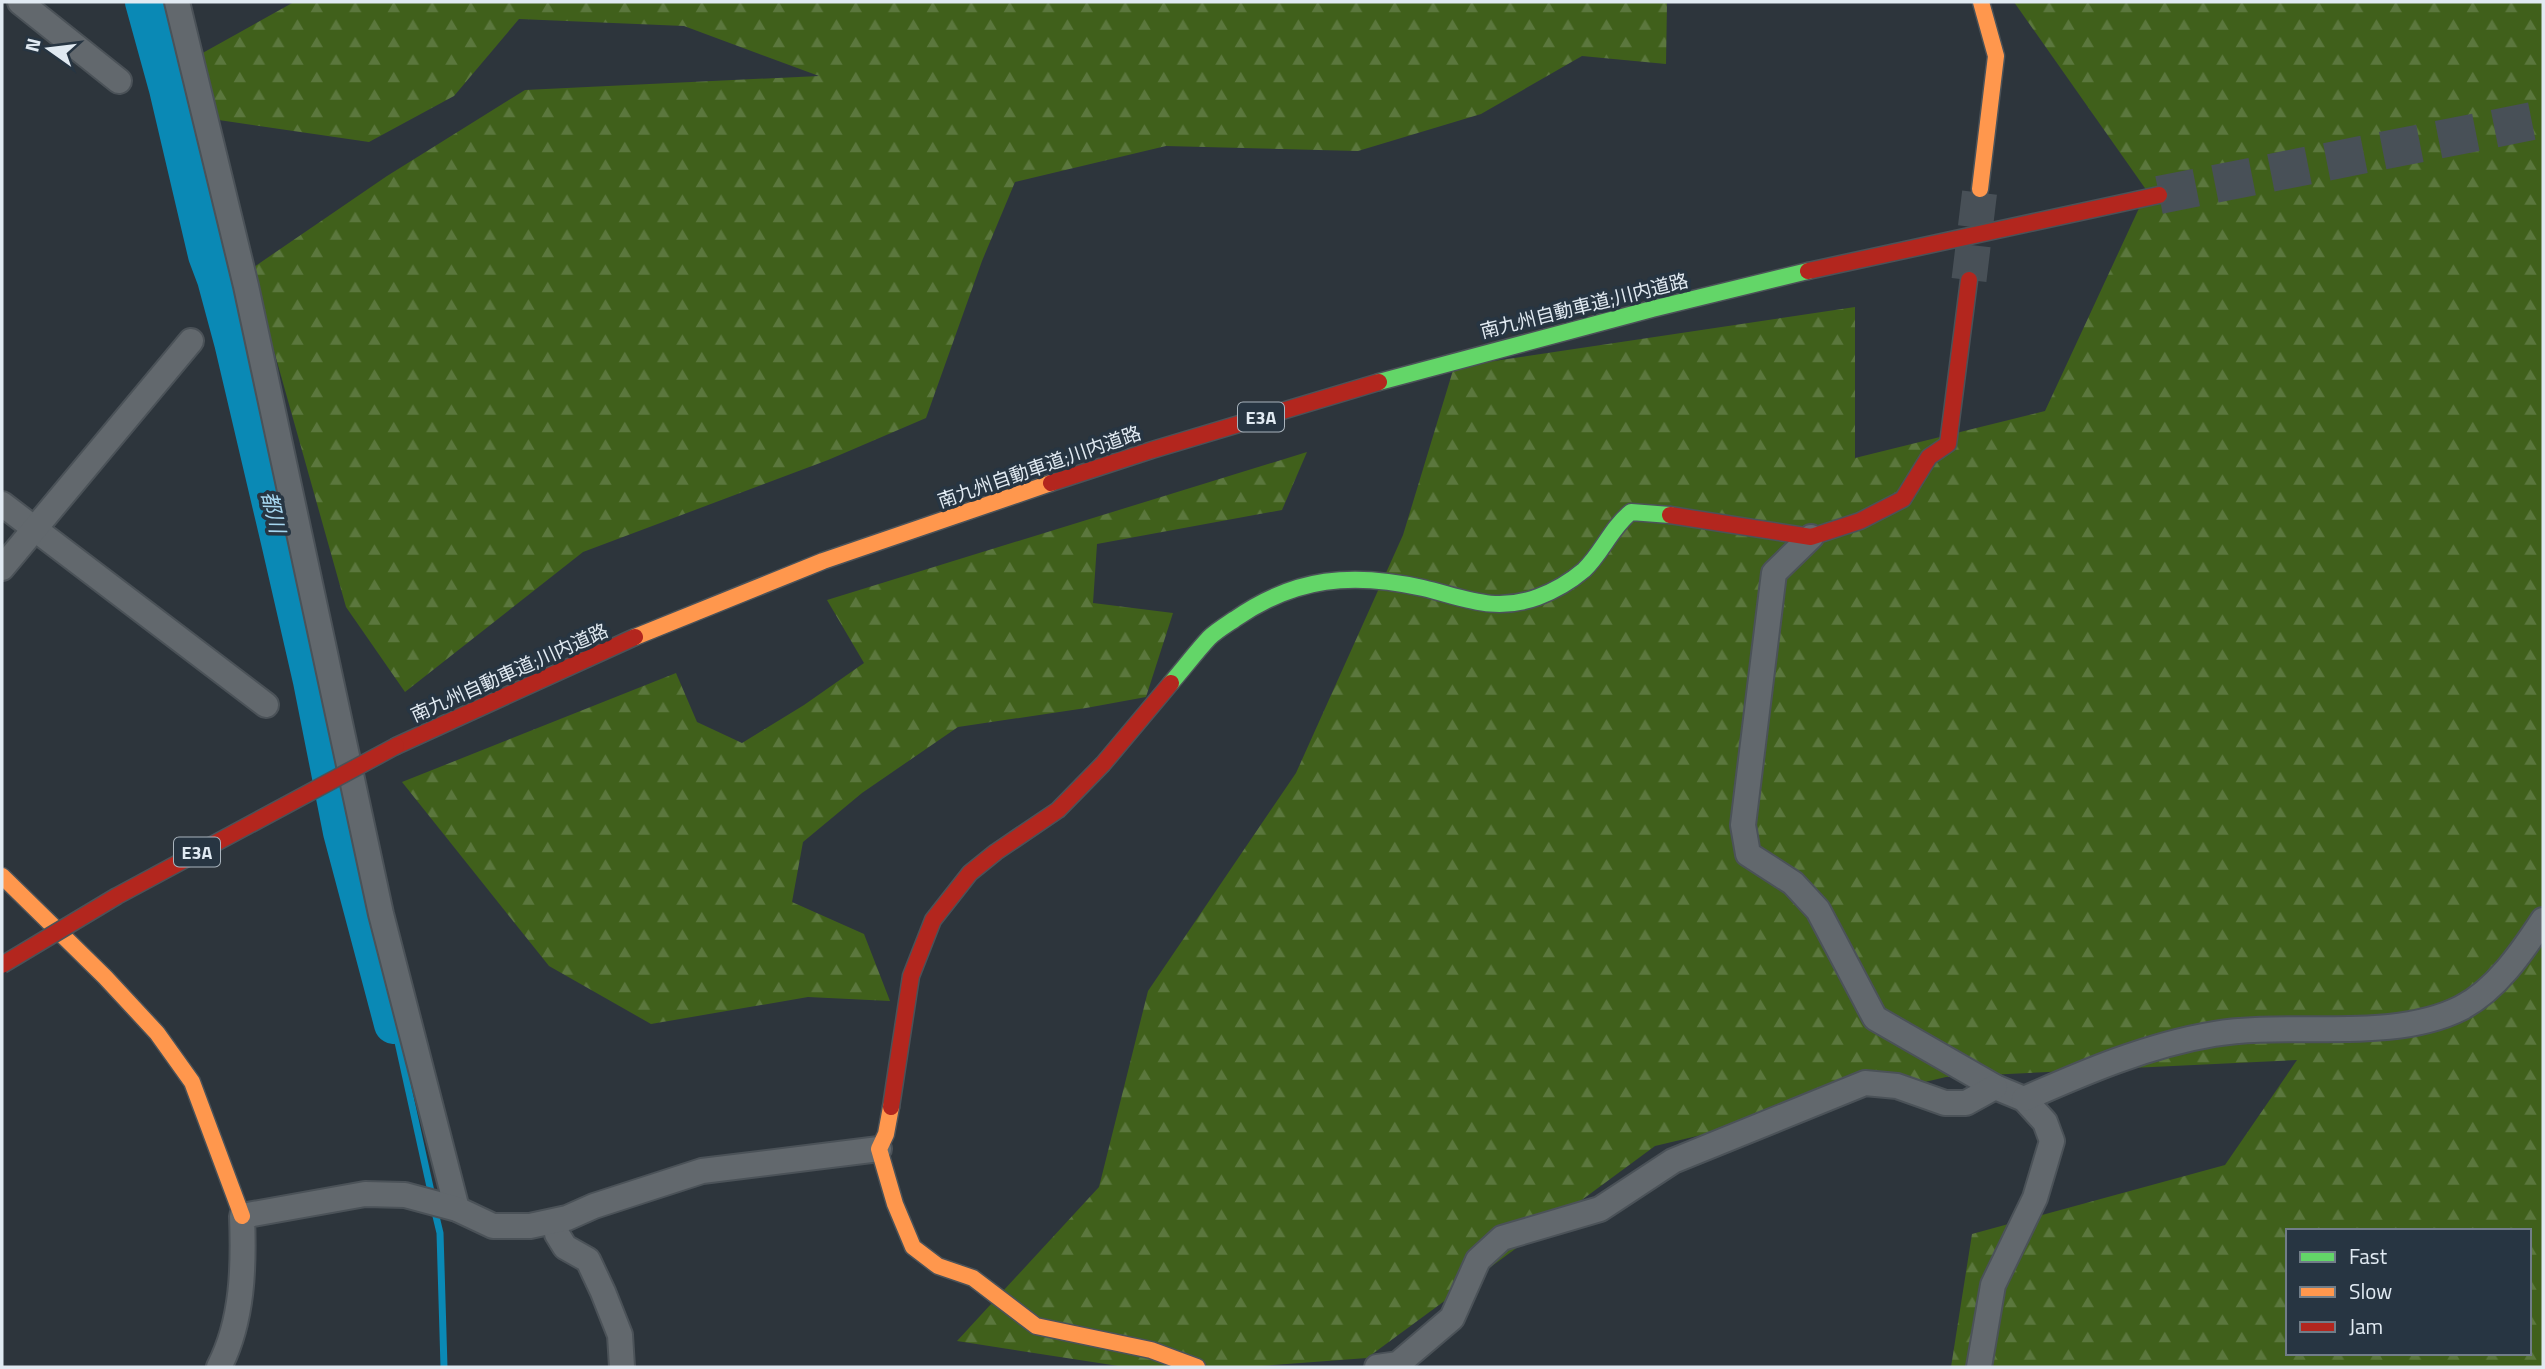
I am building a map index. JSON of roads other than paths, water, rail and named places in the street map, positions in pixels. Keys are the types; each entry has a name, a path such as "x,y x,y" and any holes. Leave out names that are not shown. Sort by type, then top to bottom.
{"main road":[{"path":"1980,189 1996,56 1981,2"},
{"name":"南九州自動車道;川内道路","path":"2,965 117,896 397,746 533,681 820,563 1110,462 1415,371 1585,326 1880,255 2159,195"},
{"path":"1197,1367 1151,1350 1035,1325 973,1278 938,1266 913,1247 895,1203 879,1149 886,1134 911,976 933,920 970,873 1058,810 1103,764 1211,636 1249,609 1295,587 1334,579 1378,581 1422,588 1480,604 1507,604 1537,597 1564,584 1585,569 1621,520 1632,512 1648,512 1811,537 1860,521 1903,499 1929,457 1948,444 1969,280"},
{"path":"2,876 105,977 157,1033 192,1082 242,1216"}],"street":[{"path":"20,2 119,81"},
{"path":"177,2 246,286 381,914 453,1208"},
{"path":"2,568 191,341"},
{"path":"2,504 266,705"},
{"path":"1811,537 1774,573 1743,825 1748,854 1793,883 1818,910 1875,1018 1995,1087 2024,1099 2045,1122 2052,1141 2035,1198 1993,1285 1979,1367"},
{"path":"2024,1099 2129,1056 2215,1034 2408,1026 2461,1008 2488,989 2523,950 2543,920"},
{"path":"1377,1367 1398,1364 1452,1318 1478,1259 1502,1238 1600,1209 1673,1161 1865,1083 1897,1086 1945,1103 1966,1103 1995,1087"},
{"path":"219,1367 233,1330 244,1269 242,1216 365,1194 405,1195 453,1208 493,1226 530,1226 702,1171 879,1149"},
{"path":"555,1220 557,1234 565,1247 588,1260 603,1292 620,1335 622,1367"}],"waterway":[{"name":"都川","path":"145,2 169,89 208,255 234,342 313,681 343,832 394,1024"},
{"path":"394,1024 432,1196"},
{"path":"434,1208 440,1233 444,1367"}],"tunnel":[{"path":"2159,195 2543,119"},
{"path":"1969,280 1980,189"}]}
